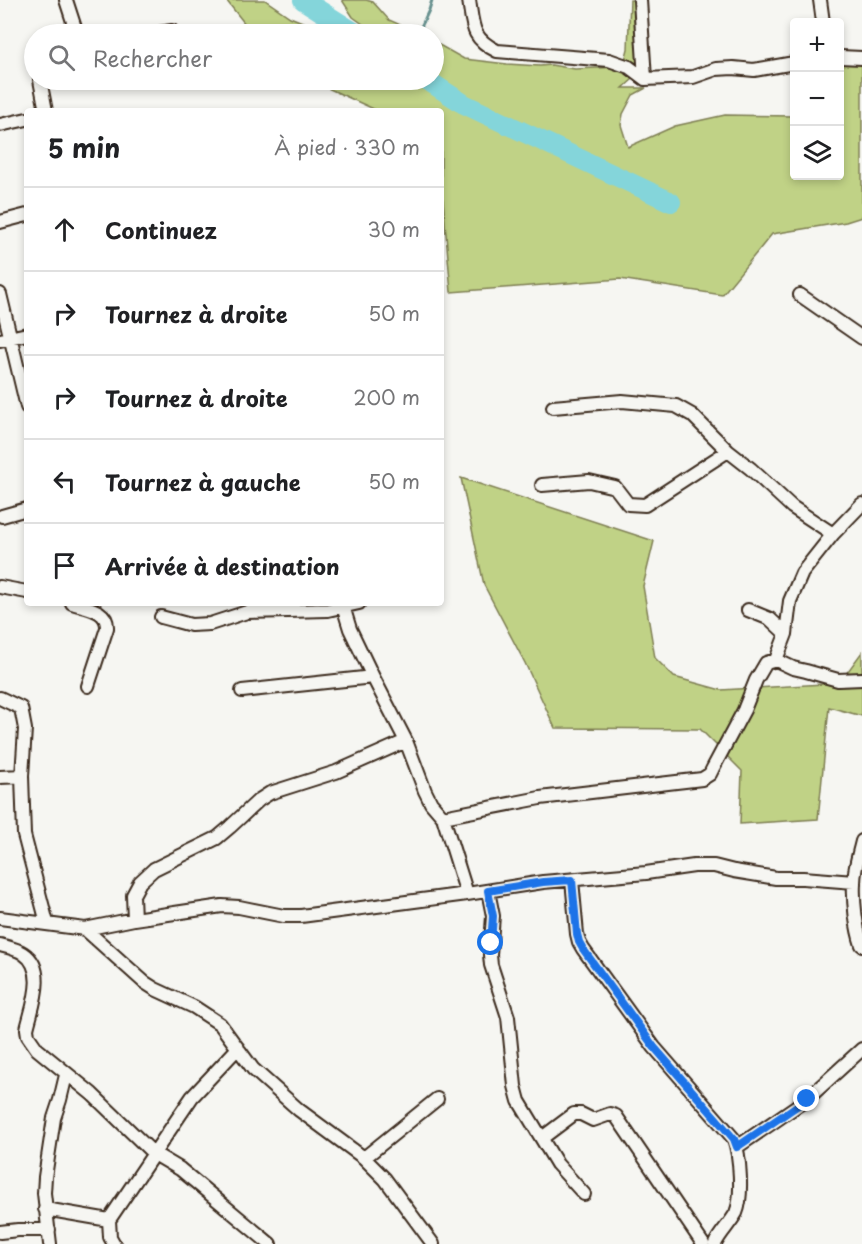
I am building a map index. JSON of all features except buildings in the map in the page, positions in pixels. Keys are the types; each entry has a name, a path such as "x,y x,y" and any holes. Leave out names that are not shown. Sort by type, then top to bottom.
{"street":[{"path":"66,0 74,24"},
{"path":"469,0 474,30 479,38 497,51 609,60 629,67 645,79 693,77 716,69 754,70 790,64"},
{"path":"640,0 645,79"},
{"path":"820,0 822,18"},
{"path":"844,57 862,57"},
{"path":"42,90 45,108"},
{"path":"0,125 24,120"},
{"path":"0,222 24,216"},
{"path":"0,294 6,339 24,397"},
{"path":"800,295 862,338"},
{"path":"6,339 24,334"},
{"path":"553,407 622,401 676,406 692,415 728,451 792,507 833,534"},
{"path":"542,485 598,483 615,487 628,504 645,505 728,451"},
{"path":"776,660 786,634 789,601 802,573 833,534 862,504"},
{"path":"2,516 24,510"},
{"path":"0,587 24,591"},
{"path":"81,606 100,612 105,616 107,622 88,686"},
{"path":"161,617 191,625 210,624 247,612 328,610 340,606"},
{"path":"343,606 350,629 406,741 425,791 442,817 466,894"},
{"path":"748,609 770,619 786,634"},
{"path":"442,817 540,798 702,778 710,774 714,768 766,663 776,660 793,668 838,680 862,679"},
{"path":"242,691 373,677"},
{"path":"0,698 21,708 24,718 22,776 24,835 47,923"},
{"path":"134,919 133,896 140,882 154,869 217,838 259,800 270,793 336,772 406,741"},
{"path":"0,777 22,776"},
{"path":"862,841 854,882 856,917 862,945"},
{"path":"0,918 85,928 222,906 284,916 301,916 543,882 646,873 694,866 714,867 776,878 854,882"},
{"path":"572,880 577,934 583,949 654,1047 734,1139 737,1147 741,1190 736,1213 718,1236 715,1244"},
{"path":"488,891 493,916 489,955 508,1017 515,1086 519,1101 557,1164 585,1194"},
{"path":"85,928 144,982 194,1007 220,1024 253,1069 291,1102 364,1158 384,1179 433,1244"},
{"path":"0,945 21,951 33,964 37,988 27,1029 28,1036 37,1049 92,1094 153,1153 180,1169 270,1244"},
{"path":"114,1244 110,1237 109,1220 192,1097 238,1048"},
{"path":"737,1147 807,1099 862,1049"},
{"path":"50,1244 45,1209 45,1177 54,1118 66,1075"},
{"path":"364,1158 437,1099"},
{"path":"542,1138 574,1114 582,1114 593,1120 610,1114 616,1116 703,1244"},
{"path":"45,1209 109,1220"},
{"path":"0,1232 49,1230"}],"green space":[{"path":"226,0 265,0 290,17 307,24 245,24"},
{"path":"342,0 373,2 389,20 398,24 363,24 353,17"},
{"path":"630,0 635,0 639,81 633,79 623,88 646,88 633,95 623,114 621,125 628,147 675,126 725,115 790,116 790,180 844,180 844,61 862,63 862,217 846,222 772,234 722,295 620,279 451,292 444,212 444,108 371,108 332,90 444,90 444,48 464,59 507,64 551,65 575,69 620,67 624,64 628,49"},
{"path":"461,478 654,541 643,586 655,658 674,677 721,690 824,684 846,674 862,652 862,716 829,707 818,819 740,824 742,771 700,729 555,728 525,663 484,585"}],"waterway":[{"path":"303,0 341,24"},
{"path":"422,24 432,0"},
{"path":"442,90 464,104 671,202"}],"route":[{"path":"491,943 493,916 488,891 572,880 577,934 583,949 654,1047 734,1139 737,1147 807,1099"}]}
